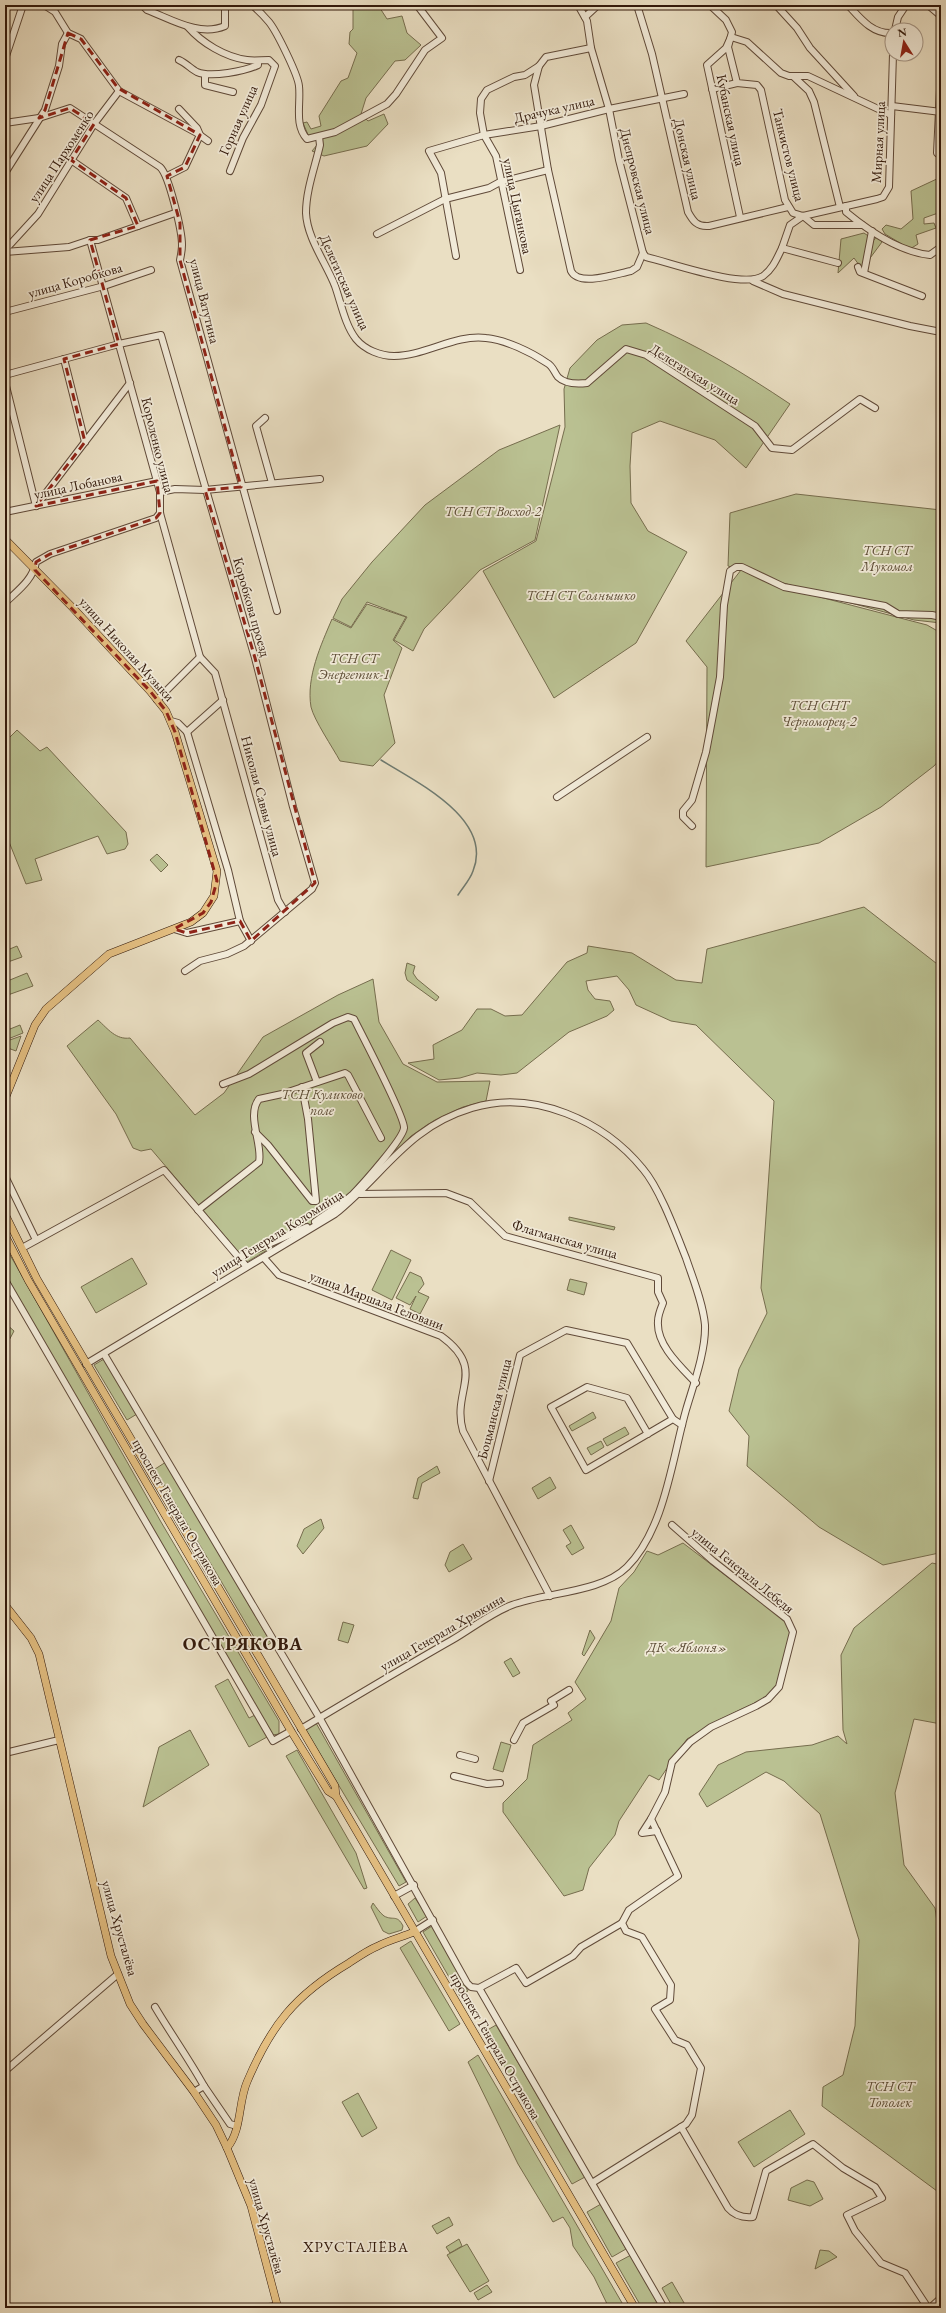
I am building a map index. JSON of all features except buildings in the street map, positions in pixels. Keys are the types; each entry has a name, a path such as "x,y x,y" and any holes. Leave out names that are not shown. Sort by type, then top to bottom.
{"main road":[{"name":"улица Николая Музыки","path":"5,539 158,700 171,721 216,871 216,889 212,902 203,913 191,922 174,928"},
{"path":"5,1099 35,1025 46,1009 109,954 174,928"},
{"name":"проспект Генерала Острякова","path":"5,1214 37,1278 86,1364 335,1786 336,1796"},
{"name":"проспект Генерала Острякова","path":"5,1235 28,1280 291,1731 328,1790 336,1796 414,1932 635,2308"},
{"name":"улица Хрусталёва","path":"5,1605 31,1638 39,1654 111,1956 130,2004 143,2024 194,2092 216,2125 227,2148 250,2206 278,2307"},
{"path":"227,2148 232,2142 237,2126 244,2089 257,2056 270,2033 298,1999 328,1975 378,1945 400,1939 414,1932"},
{"path":"261,2308 278,2307"}],"street":[{"path":"5,59 23,5"},
{"path":"44,5 55,12 68,33 81,39 119,91 200,135 208,141"},
{"path":"142,5 147,10 188,27 213,30 225,26 225,5"},
{"path":"252,5 271,24 296,75 299,86 298,105 302,133 308,139 335,132 386,104 396,94 425,50 442,38 416,5"},
{"name":"Днепровская улица","path":"578,5 585,17 591,48 609,109 619,160 643,253 646,257 721,277 753,280 783,294 910,326 941,332"},
{"path":"585,17 598,5"},
{"name":"Донская улица","path":"637,5 652,54 688,212 694,222 701,226 709,226 740,217 788,207"},
{"path":"710,5 726,20 732,32 728,47 737,83 712,89"},
{"path":"776,5 797,28 810,48 857,100"},
{"path":"848,5 875,30 884,33"},
{"path":"896,22 906,5"},
{"path":"928,5 941,16"},
{"path":"180,60 196,72 205,75 249,69 258,65 258,61 244,59 216,49 198,38 188,27"},
{"path":"5,173 45,110 59,66 62,44 68,33"},
{"path":"731,37 747,42 778,71 794,77 809,91 814,102 843,206 846,212 862,225 915,254 930,255 941,247"},
{"name":"Кубанская улица","path":"731,37 726,48 707,65 740,217"},
{"name":"улица Цыганкова","path":"520,270 500,182 496,156 484,136 480,113 481,99 487,90 514,77 525,75 539,66 546,57 591,48"},
{"name":"Горная улица","path":"230,171 243,138 261,105 269,79 275,66 268,60 258,61"},
{"name":"Мирная улица","path":"803,216 843,206 877,200 883,197 889,187 893,62"},
{"path":"539,66 534,85 548,170 573,276 581,280 630,271 637,267 643,253"},
{"path":"941,69 937,153 941,156"},
{"path":"205,75 204,85 233,92"},
{"path":"794,77 808,76 891,115"},
{"name":"Танкистов улица","path":"737,83 757,85 761,90 788,207 793,213 803,216"},
{"name":"улица Пархоменко","path":"5,251 38,214 94,124 119,91"},
{"name":"Драчука улица","path":"444,199 440,174 430,151 484,136 541,126 661,97 684,94"},
{"path":"892,106 940,112"},
{"path":"5,124 39,118 70,108 160,167 167,176 186,167 200,135 197,128 179,109"},
{"name":"Делегатская улица","path":"319,137 320,145 307,199 306,215 311,233 332,278 349,325 356,339 365,348 394,356 471,338 486,338 502,342 548,363 564,381 578,384 587,383 626,349 646,355 755,426 772,448 792,450 860,399 875,408"},
{"path":"71,160 126,198 138,226"},
{"path":"377,234 444,199 489,188 500,182 548,170"},
{"name":"улица Ватутина","path":"167,176 175,213 180,223 182,244 180,260 197,326 217,392 241,487 277,611"},
{"path":"444,199 456,256"},
{"path":"5,251 68,247 90,240 98,240 175,213"},
{"path":"803,216 814,225 862,225"},
{"name":"Танкистов улица","path":"782,248 790,225 803,216"},
{"path":"864,272 872,231"},
{"name":"Короленко улица","path":"90,240 160,492 160,513 200,657 215,673 219,685"},
{"path":"753,280 771,269 782,248 838,263"},
{"path":"858,267 860,272 864,272 922,296"},
{"name":"улица Коробкова","path":"5,312 104,286 151,270"},
{"name":"Коробкова проезд","path":"119,344 161,335 255,658 315,886 285,912"},
{"path":"5,374 119,344"},
{"path":"64,359 85,442"},
{"path":"5,382 36,506"},
{"path":"36,506 130,383"},
{"path":"265,418 256,426 272,483"},
{"path":"160,492 175,489 205,490 320,479"},
{"name":"улица Лобанова","path":"5,512 157,481"},
{"path":"5,604 29,580 35,570 36,562 50,554 156,518 160,513"},
{"path":"692,826 683,817 683,811 692,800 706,752 720,677 720,658 730,572 736,567 742,567 784,587 885,606 898,614 932,615 941,617"},
{"path":"158,700 200,657"},
{"name":"Николая Саввы улица","path":"219,685 278,900 285,912"},
{"path":"187,732 223,700"},
{"path":"171,721 178,723 187,732 228,870 240,921 251,941"},
{"path":"557,796 648,737"},
{"path":"185,971 200,961 238,950 285,912"},
{"path":"174,928 187,933 240,921"},
{"path":"223,1084 249,1074 333,1023 348,1017 354,1019 395,1102 404,1127 386,1156 351,1195 304,1229 239,1257"},
{"path":"316,1082 306,1053 320,1042"},
{"path":"198,1210 257,1165 260,1154 255,1132 258,1100 342,1073 348,1075 380,1138"},
{"path":"255,1132 268,1145 312,1201 316,1201 308,1119 302,1087"},
{"name":"улица Генерала Коломийца","path":"86,1364 246,1266 264,1258 335,1214 360,1194 402,1148 417,1135 436,1123 468,1109 495,1104 525,1103 570,1113 615,1140 645,1170 674,1226 695,1282 705,1326 696,1383 682,1425 670,1483 641,1550 626,1568 606,1581"},
{"path":"22,1248 164,1170 246,1266"},
{"path":"5,1176 36,1240"},
{"name":"Флагманская улица","path":"360,1194 446,1193 470,1202 505,1236 658,1278 658,1292 663,1303 658,1321 660,1336 674,1361 696,1383"},
{"name":"улица Маршала Геловани","path":"264,1258 279,1275 441,1336 450,1343 463,1359 466,1369 461,1425 550,1596"},
{"path":"5,1280 273,1741 291,1731"},
{"name":"Боцманская улица","path":"489,1481 520,1355 566,1330 627,1343 673,1419"},
{"path":"104,1354 319,1717 414,1885 467,1983 472,1987 479,1988 516,1968 526,1983 574,1956 581,1947 622,1923 629,1910 678,1876 651,1820"},
{"path":"648,1434 626,1398 587,1387 551,1407 586,1470 648,1434 673,1419 682,1425"},
{"name":"улица Генерала Лебедя","path":"657,1831 642,1833 651,1820 665,1792 672,1762 690,1742 711,1727 762,1703 779,1687 793,1632 787,1620 713,1561 672,1525"},
{"name":"улица Генерала Хрюкина","path":"301,1728 511,1606 606,1581"},
{"path":"514,1740 523,1723 554,1705 551,1701 568,1690"},
{"path":"5,1753 59,1740"},
{"path":"460,1755 475,1759"},
{"path":"454,1776 487,1784 500,1782"},
{"path":"394,1896 414,1885"},
{"path":"414,1932 433,1920"},
{"path":"592,2183 681,2126 692,2115 701,2068 687,2045 675,2040 655,2009 670,2000 671,1985 642,1937 626,1931 622,1923"},
{"path":"5,2071 118,1974"},
{"path":"479,1988 664,2308"},
{"path":"155,2007 204,2086 230,2124 237,2126"},
{"path":"194,2092 204,2086"},
{"path":"681,2126 728,2208 732,2213 738,2216 753,2217 766,2171 813,2144 843,2168 875,2187 882,2198 847,2215 854,2231 881,2263 905,2273 929,2308 941,2298"}],"highlighted area":[{"path":"68,33 81,39 118,88 200,135 185,167 167,176 180,223 180,260 241,487 205,490 255,658 315,883 251,941 240,921 187,933 174,929 203,913 211,902 217,881 175,732 166,711 150,691 35,570 36,562 50,554 156,518 160,513 157,481 36,506 85,442 64,359 119,344 90,240 138,226 126,198 71,160 94,124 70,108 39,118 45,110"}],"green space":[{"path":"353,5 378,5 387,19 402,16 407,33 421,45 405,60 395,61 366,98 361,114 368,121 384,114 388,124 367,146 324,156 312,151 317,145 316,138 309,137 303,123 307,122 311,129 321,126 319,116 341,81 348,78 357,53 349,44 350,32 353,29"},
{"path":"941,177 941,212 924,218 924,224 934,223 936,228 916,235 918,244 910,249 885,234 882,229 886,225 901,229 913,219 911,191"},
{"path":"864,233 874,240 877,236 882,242 862,269 854,258 838,273 841,239"},
{"name":"ТСН СТ Солнышко","path":"646,323 720,360 790,404 746,468 715,440 660,421 632,433 630,466 631,503 648,531 687,552 636,643 554,698 483,571 536,541 565,427 564,389 570,368 597,340 622,325"},
{"name":"ТСН СТ Восход-2","path":"560,425 535,540 480,570 424,629 413,651 394,640 407,617 367,602 351,627 333,618 342,599 372,562 425,505 499,450"},
{"name":"ТСН СНТ Черноморец-2","path":"796,494 941,510 941,623 914,620 753,574 816,596 927,625 941,633 941,758 934,766 881,807 819,843 706,867 707,667 686,641 741,570 728,566 730,513"},
{"name":"ТСН СТ Энергетик-1","path":"367,604 406,617 393,640 402,648 384,695 395,743 373,766 340,761 313,713 310,696 316,662 332,619 351,628"},
{"path":"17,730 40,751 47,747 126,832 128,844 125,849 107,854 98,836 35,859 42,880 26,884 5,832 5,742"},
{"path":"157,854 168,865 161,872 150,860"},
{"path":"864,907 941,967 941,1555 939,1553 883,1565 819,1527 747,1466 749,1436 729,1411 739,1369 767,1313 761,1288 774,1101 696,1025 671,1021 636,1005 629,990 617,976 586,981 588,990 595,999 610,1001 614,1010 607,1016 569,1032 517,1073 501,1075 477,1073 460,1078 439,1080 408,1063 434,1059 433,1045 462,1030 477,1009 491,1009 505,1016 522,1015 567,962 587,953 588,946 632,953 676,980 702,983 707,949"},
{"path":"17,946 22,957 5,963 5,951"},
{"path":"407,963 415,966 413,973 417,979 439,997 436,1001 407,980 405,973"},
{"path":"27,973 33,986 5,996 5,982"},
{"name":"ТСН Куликово поле","path":"373,979 379,1022 403,1064 437,1082 490,1081 486,1101 463,1107 435,1120 411,1136 338,1208 247,1262 151,1149 141,1151 133,1148 116,1114 67,1046 98,1020 116,1036 130,1038 195,1115 224,1093 263,1037 338,995"},
{"path":"20,1025 23,1033 8,1039 5,1031"},
{"path":"21,1036 16,1051 5,1047 5,1037 7,1041"},
{"path":"569,1217 615,1227 614,1230 569,1220"},
{"path":"5,1246 161,1522 279,1721 279,1734 272,1735 13,1288 5,1272"},
{"path":"391,1250 411,1260 392,1300 372,1290"},
{"path":"132,1258 147,1284 96,1313 81,1287"},
{"path":"410,1272 421,1277 424,1284 418,1292 429,1297 420,1314 410,1309 416,1296 410,1305 396,1298"},
{"path":"570,1279 587,1283 584,1295 567,1290"},
{"path":"5,1323 14,1331 6,1346 5,1346"},
{"path":"104,1359 137,1414 127,1420 94,1365"},
{"path":"593,1412 596,1418 572,1431 569,1426"},
{"path":"625,1427 629,1434 607,1446 603,1439"},
{"path":"601,1441 604,1447 591,1455 587,1448"},
{"path":"166,1462 271,1643 261,1649 155,1469"},
{"path":"437,1466 440,1473 422,1483 418,1499 413,1498 418,1478"},
{"path":"550,1477 556,1488 538,1499 532,1488"},
{"path":"321,1519 324,1528 303,1554 297,1546 304,1529"},
{"path":"571,1525 584,1548 572,1555 566,1546 571,1543 563,1530"},
{"name":"ДК «Яблоня»","path":"683,1543 784,1620 791,1629 778,1686 765,1698 717,1721 687,1739 659,1780 649,1775 619,1821 615,1835 589,1868 583,1890 564,1896 503,1812 503,1803 527,1779 533,1745 572,1720 568,1713 586,1699 575,1682 611,1621 619,1588 634,1572 647,1551 658,1555"},
{"path":"463,1544 472,1559 449,1572 445,1565 450,1552"},
{"name":"ТСН СТ Тополек","path":"932,1563 941,1565 941,1724 914,1719 895,1793 904,1865 935,1908 941,1950 941,2194 822,2106 823,2087 843,2075 855,2026 859,1940 820,1814 784,1781 766,1772 707,1807 699,1794 718,1765 746,1752 812,1745 838,1736 847,1744 843,1730 841,1655 854,1628"},
{"path":"343,1622 354,1625 348,1643 338,1640"},
{"path":"590,1630 595,1638 584,1656 582,1654"},
{"path":"511,1658 520,1673 513,1677 504,1662"},
{"path":"228,1679 249,1718 255,1715 267,1737 249,1747 215,1686"},
{"path":"316,1723 406,1882 399,1886 305,1729"},
{"path":"190,1730 209,1765 143,1807 159,1747"},
{"path":"501,1742 511,1745 503,1772 493,1769"},
{"path":"297,1750 356,1853 367,1888 364,1889 286,1756"},
{"path":"415,1898 427,1916 418,1922 408,1904"},
{"path":"373,1903 384,1916 399,1920 403,1926 402,1930 389,1934 383,1931 371,1907"},
{"path":"432,1926 468,1991 460,1996 423,1932"},
{"path":"411,1941 460,2024 449,2031 400,1948"},
{"path":"496,2025 585,2177 572,2184 484,2032"},
{"path":"478,2055 625,2308 609,2308 594,2277 573,2246 570,2228 563,2217 553,2222 518,2164 468,2062"},
{"path":"358,2093 377,2128 362,2137 342,2102"},
{"path":"790,2110 805,2134 754,2167 738,2142"},
{"path":"807,2180 814,2182 823,2199 810,2206 788,2200 791,2188"},
{"path":"601,2204 626,2249 612,2257 587,2212"},
{"path":"449,2217 453,2225 437,2234 432,2226"},
{"path":"459,2239 462,2246 450,2253 446,2247"},
{"path":"467,2244 489,2281 470,2292 447,2255"},
{"path":"820,2250 829,2251 837,2257 815,2269"},
{"path":"631,2255 661,2308 642,2308 616,2263"},
{"path":"672,2282 687,2308 673,2308 662,2288"},
{"path":"487,2285 492,2292 478,2300 474,2293"}],"waterway":[{"path":"381,760 413,779 448,804 462,819 472,835 477,852 473,871 458,895"}],"district":[{"name":"ОСТРЯКОВА","path":"243,1644"},
{"name":"ХРУСТАЛЁВА","path":"356,2247"}],"park label":[{"name":"ТСН СТ Мукомол","path":"887,558"}]}
